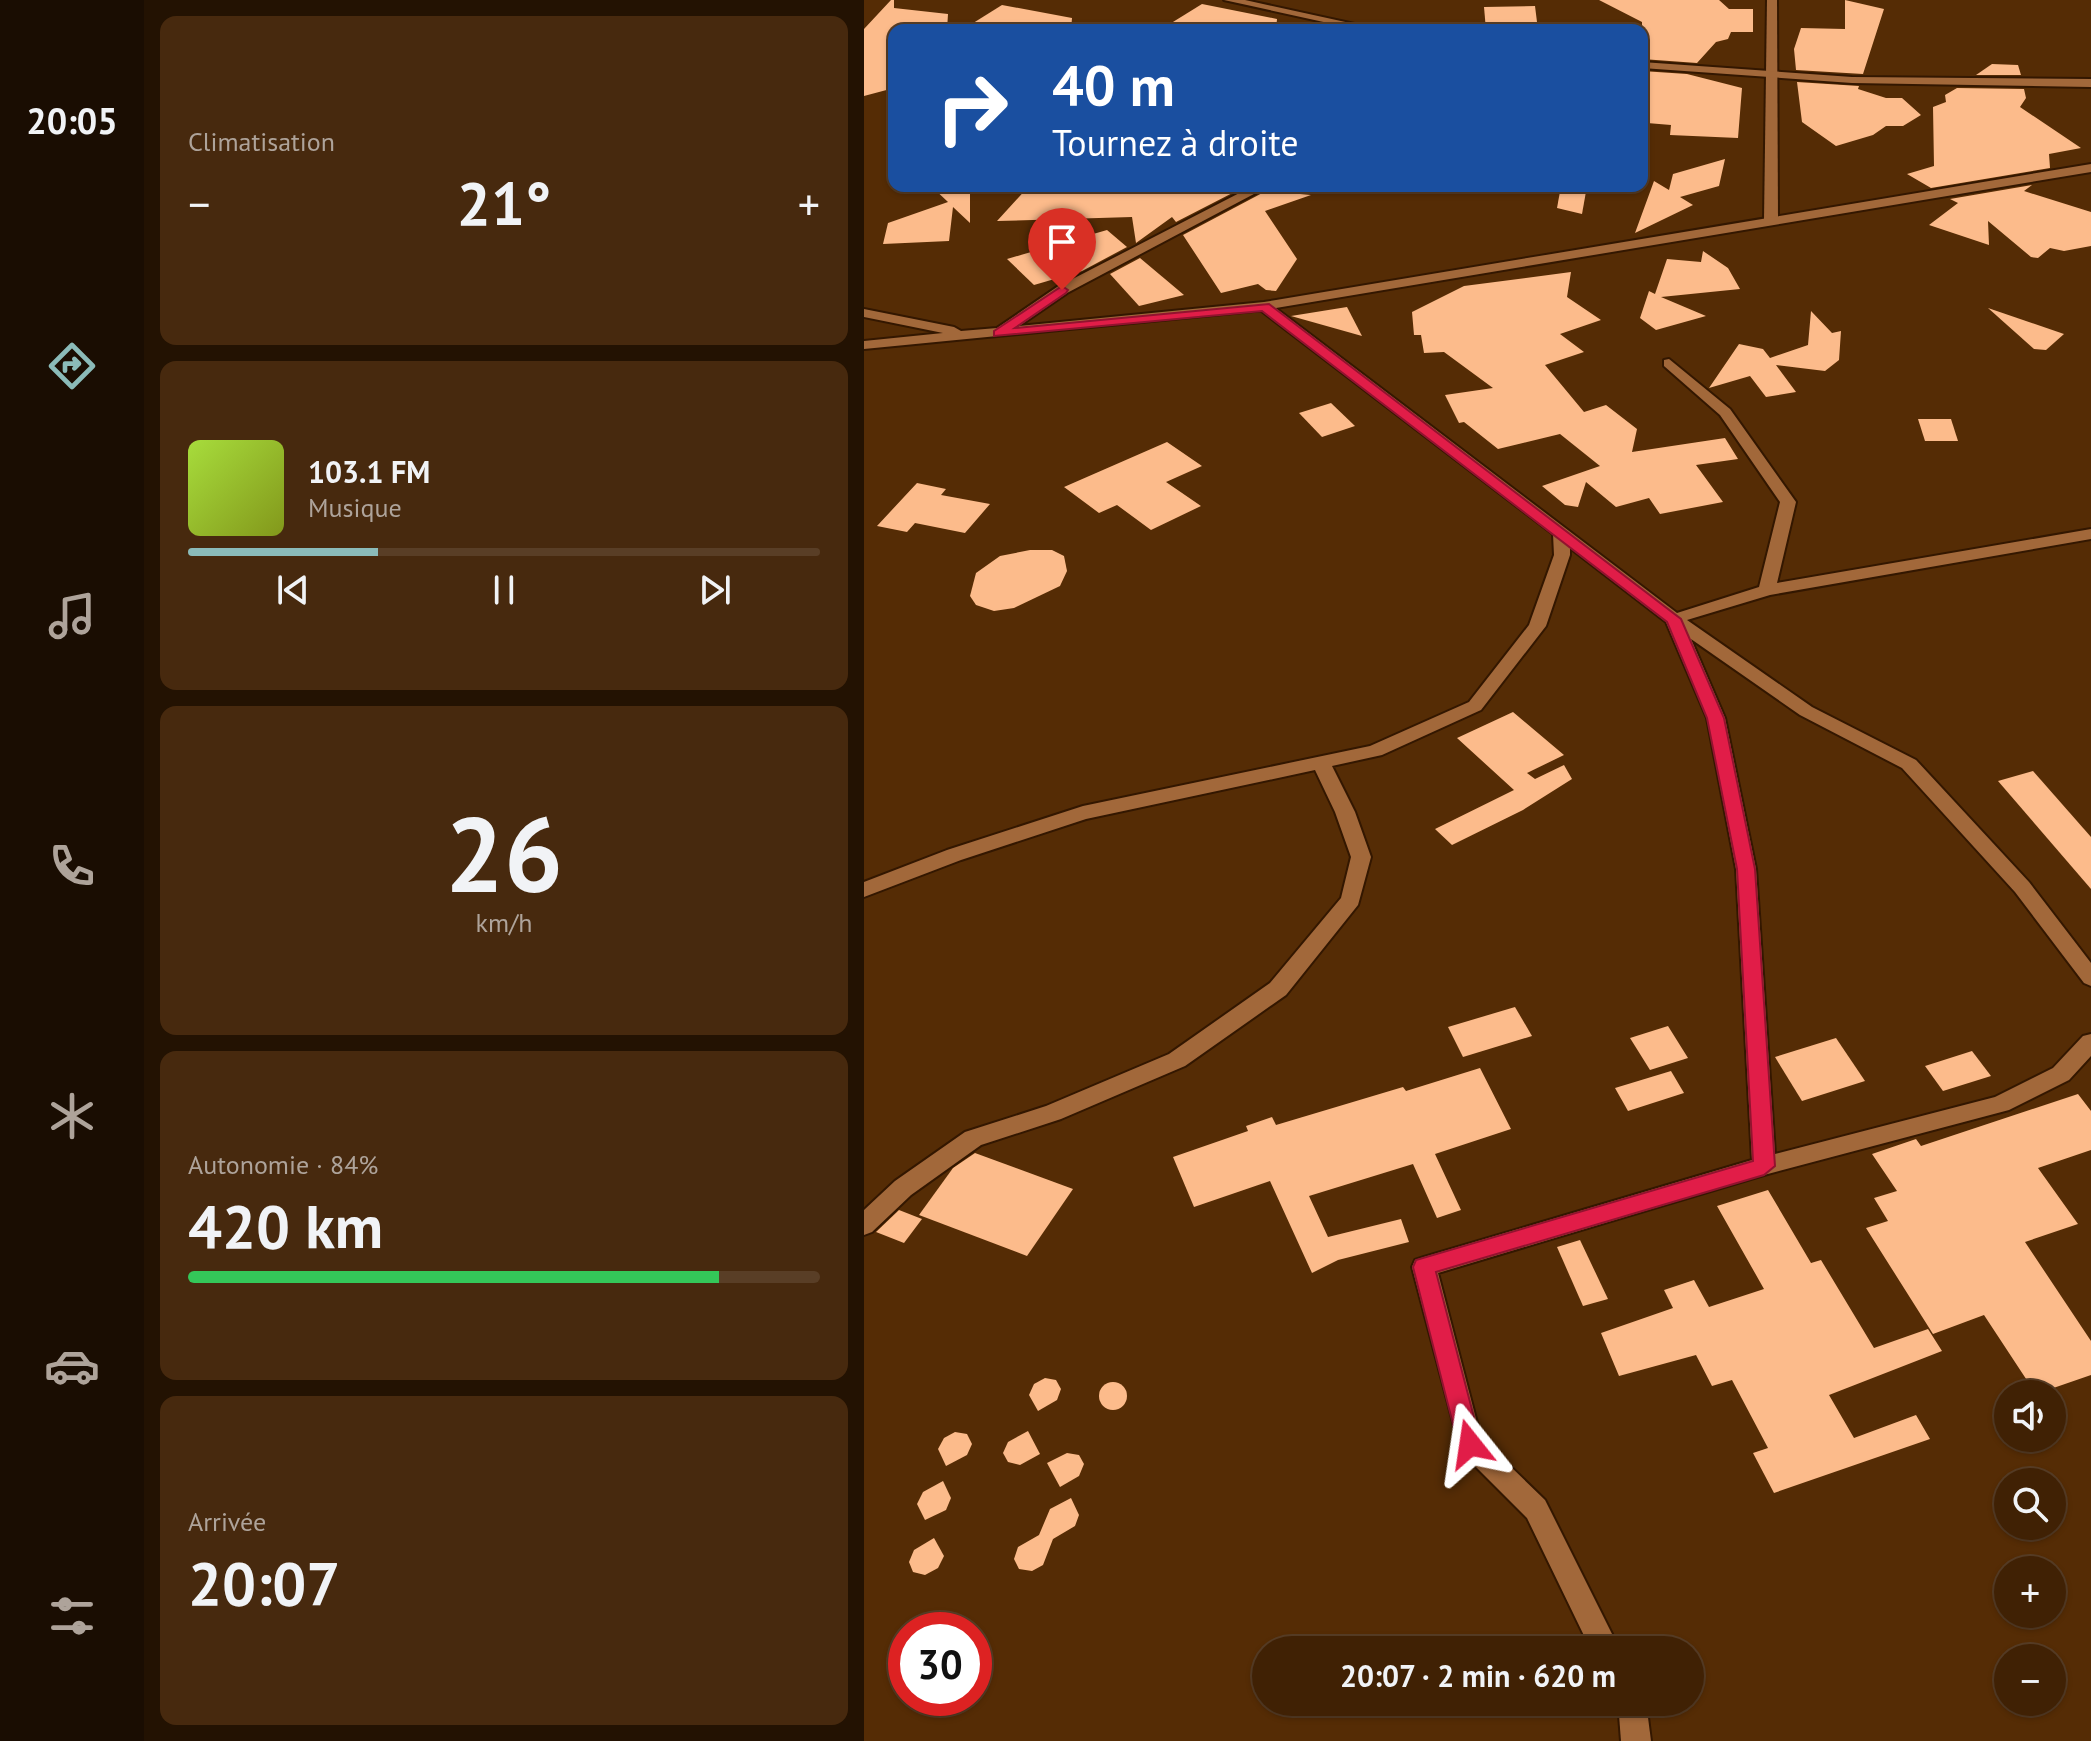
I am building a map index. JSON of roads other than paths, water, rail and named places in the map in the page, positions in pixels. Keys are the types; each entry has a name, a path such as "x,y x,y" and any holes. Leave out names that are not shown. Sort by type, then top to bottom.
{"street":[{"path":"1229,0 1347,24"},
{"path":"1771,220 1772,0"},
{"path":"1648,65 1852,80 2091,83"},
{"path":"864,345 1264,306 2091,168"},
{"path":"998,333 1062,290 1251,192"},
{"path":"1264,306 1674,619 1806,711 1909,764 2022,887 2091,978"},
{"path":"864,313 974,335"},
{"path":"1669,363 1725,412 1788,502 1767,590"},
{"path":"864,890 954,855 1083,813 1375,751 1475,706 1537,626 1562,555 1561,532"},
{"path":"1674,619 1767,590 2091,534"},
{"path":"1674,619 1716,718 1746,869 1764,1166"},
{"path":"864,1225 903,1188 973,1138 1053,1113 1177,1060 1278,989 1351,900 1361,857 1345,812 1320,762"},
{"path":"1599,1636 1536,1509 1470,1444 1424,1267 1764,1166 2001,1104 2061,1074 2091,1042"},
{"path":"1633,1716 1636,1741"}]}
